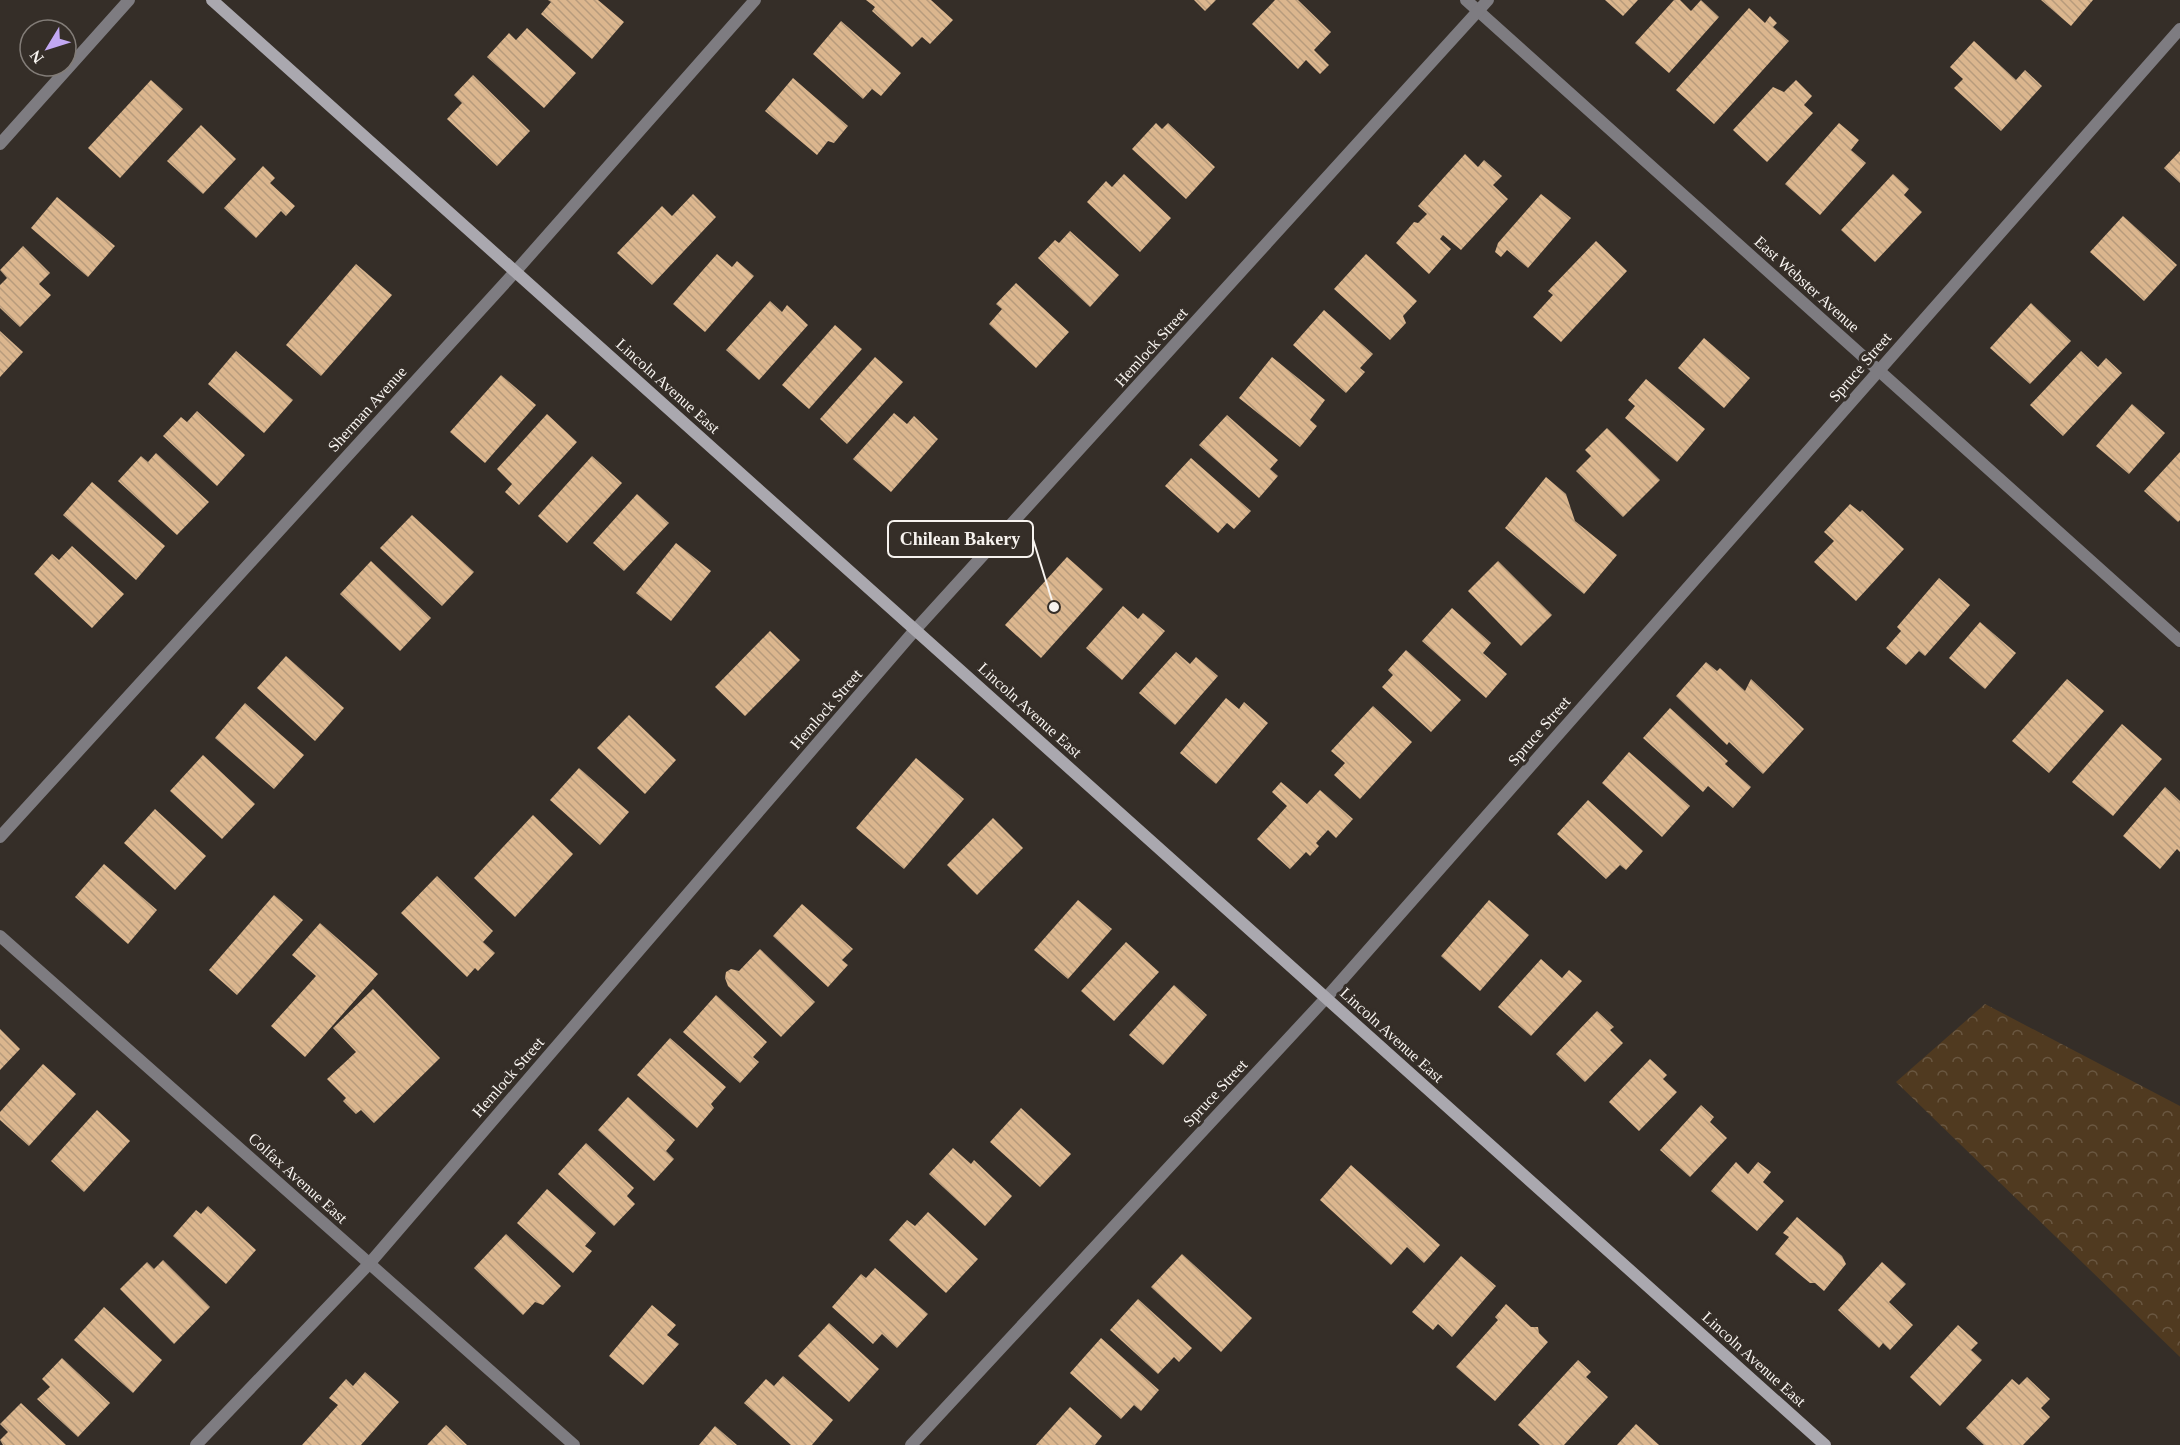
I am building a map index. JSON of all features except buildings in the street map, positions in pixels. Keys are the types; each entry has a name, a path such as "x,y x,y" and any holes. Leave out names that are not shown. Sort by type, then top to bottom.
{"street":[{"path":"0,144 129,0"},
{"name":"Lincoln Avenue East","path":"212,0 1825,1445"},
{"name":"Sherman Avenue","path":"0,837 515,272 755,0"},
{"name":"East Webster Avenue","path":"1466,0 2180,641"},
{"name":"Hemlock Street","path":"196,1445 369,1263 915,630 1488,0"},
{"name":"Spruce Street","path":"911,1445 1326,998 2180,29"},
{"name":"Colfax Avenue East","path":"0,936 574,1445"}],"green space":[{"path":"1985,1004 2180,1106 2180,1357 1896,1082"}],"place":[{"name":"Chilean Bakery","path":"1054,607"}]}
